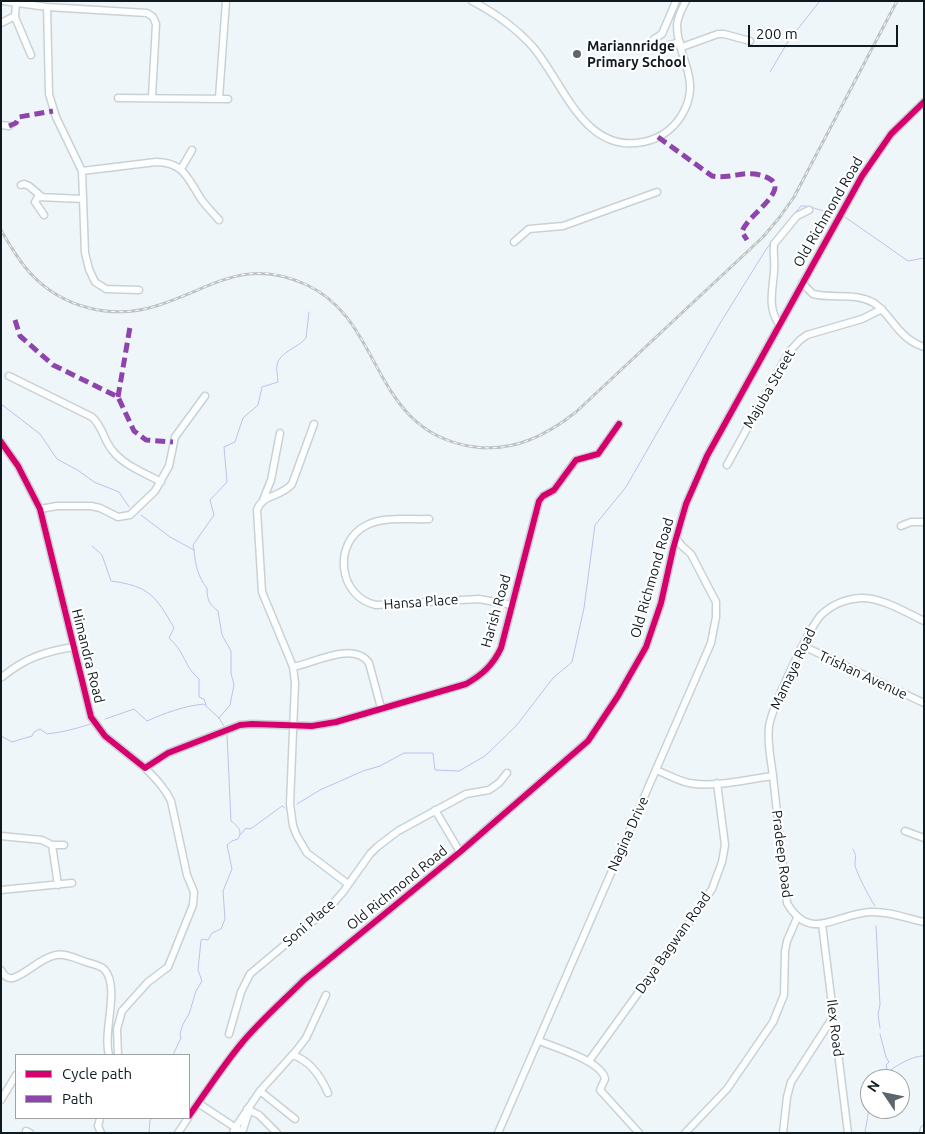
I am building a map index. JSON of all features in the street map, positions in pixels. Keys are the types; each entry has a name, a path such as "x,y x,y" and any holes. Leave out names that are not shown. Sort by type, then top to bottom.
{"street":[{"path":"3,1 47,7 147,13 156,24 152,98"},
{"path":"219,98 226,1"},
{"path":"472,1 501,18 521,36 543,60 585,123 600,136 616,142 629,143 648,141 664,133 679,120 687,104 691,86 677,25 686,1"},
{"path":"676,1 662,34 654,39 655,47 681,45 718,34 750,41"},
{"path":"16,3 15,16 31,56"},
{"path":"47,7 51,104 60,128 82,171 85,253 89,269 93,280 100,286 108,289 139,290"},
{"path":"1,24 15,16"},
{"path":"118,98 228,99"},
{"name":"Old Richmond Road","path":"190,1114 222,1068 243,1042 284,999 577,752 599,726 646,647 661,603 686,504 707,456 849,198 891,134 924,102"},
{"path":"1,125 9,126"},
{"path":"181,169 192,150"},
{"path":"82,171 156,162 168,163 181,169 187,175 202,200 219,220"},
{"path":"21,185 29,186 42,197"},
{"path":"514,242 529,229 558,228 658,192"},
{"path":"44,215 35,201 38,197 83,199"},
{"path":"779,324 773,313 771,303 774,244 797,216 809,210"},
{"path":"802,283 813,294 856,297 870,301 882,309 908,339 924,347"},
{"name":"Majuba Street","path":"727,465 790,352 800,340 807,335 862,319 882,309"},
{"path":"9,376 92,417 100,425 106,441 115,453 127,463 161,482"},
{"path":"40,509 56,506 91,506 100,508 118,517 126,517 143,504 161,482 168,466 175,437 205,396"},
{"path":"263,500 281,494 292,484 314,424"},
{"name":"Harish Road","path":"293,726 312,726 336,722 466,684 486,671 496,659 501,648 541,498 554,490 576,460 593,456 600,452 619,424"},
{"path":"280,433 271,480 263,500 256,510 262,592 293,667 295,683 290,804 292,820 297,836 307,853 348,884"},
{"name":"Himandra Road","path":"1,442 26,479 40,509 91,717 105,736 145,768 167,792 173,806 186,875 194,892 193,905 168,967 148,982 122,1011 117,1029 118,1054"},
{"name":"Hansa Place","path":"429,519 379,521 366,525 354,535 346,549 343,563 348,584 356,595 376,605 479,599 512,605"},
{"path":"901,526 911,522 924,522"},
{"name":"Nagina Drive","path":"498,1133 706,655 714,632 717,608 712,592 691,554 676,538"},
{"name":"Mamaya Road","path":"773,776 768,738 769,726 776,704 808,634 822,614 838,604 862,598 874,600 924,621"},
{"path":"2,677 32,657 73,646"},
{"name":"Trishan Avenue","path":"803,646 924,703"},
{"path":"293,667 349,652 359,655 367,659 369,663 381,708"},
{"path":"145,768 168,753 240,725 293,726"},
{"path":"656,770 691,783 716,783 773,776"},
{"name":"Soni Place","path":"229,1034 241,992 250,974 330,907 370,854 387,838 466,794 489,790 499,784 507,773"},
{"name":"Pradeep Road","path":"773,776 785,893 787,903 797,918"},
{"name":"Daya Bagwan Road","path":"588,1062 712,889 722,862 725,845 716,783"},
{"path":"435,810 460,852"},
{"path":"905,831 924,838"},
{"path":"1,836 42,840 52,845 64,845"},
{"path":"52,845 58,885"},
{"path":"1,890 72,884"},
{"path":"685,1133 727,1089 773,1022 784,995 786,946 797,918 810,924 822,924 856,914 871,912 894,914 924,922"},
{"name":"Ilex Road","path":"822,924 848,1133"},
{"path":"1,970 10,979 50,957 58,955 94,964 104,969 108,976 111,992 107,1043 109,1054"},
{"path":"198,1103 234,1130 242,1132 251,1103 306,1038 326,995"},
{"path":"783,1133 787,1097 791,1082 833,1017"},
{"path":"539,1040 588,1062 602,1072 605,1076 605,1081 600,1088 601,1093 639,1133"},
{"path":"292,1055 299,1058 315,1071 328,1093"},
{"path":"1,1100 15,1077"},
{"path":"260,1091 295,1119"},
{"path":"234,1130 248,1110"},
{"path":"248,1110 259,1115 277,1133"},
{"name":"Old Richmond Road","path":"178,1133 187,1119"},
{"path":"92,1133 99,1129"},
{"path":"923,1133 924,1129"}],"waterway":[{"path":"770,72 789,40 820,1"},
{"path":"297,804 320,790 363,771 380,766 404,753 433,753 435,770 459,771 485,756 516,726 553,678 572,662 584,608 595,525 626,487 719,325 775,237 801,206 825,211 834,210"},
{"path":"845,217 908,261 924,258"},
{"path":"194,550 193,545 214,515 210,500 227,482 224,447 235,442 243,418 258,405 262,387 278,382 277,365 281,357 306,338 309,312"},
{"path":"1,404 40,434 57,459 94,482 119,492 129,507"},
{"path":"141,515 170,537 194,550 201,579 207,588 207,596 212,606 218,611 222,635 231,651 231,673 234,685 230,705 219,718 224,726"},
{"path":"92,546 102,555 111,581 124,583 143,590 150,594 162,608 174,628 169,638 199,679 199,697 204,699 206,705"},
{"path":"105,719 134,709 147,721 175,710 204,704 219,718"},
{"path":"1,736 12,742 32,736 34,732 40,729 47,734 90,724"},
{"path":"173,1054 181,1038 180,1034 183,1024 202,981 198,970 201,940 208,940 212,933 221,929 225,919 223,891 232,869 227,845 238,839 240,834 238,827 231,821 227,735"},
{"path":"240,835 246,828 252,828 282,806 285,808"},
{"path":"853,849 856,868 875,906"},
{"path":"876,926 880,1028"},
{"path":"880,1034 889,1062 886,1065 887,1069"},
{"path":"892,1069 913,1058 924,1056"},
{"path":"149,1133 151,1119"},
{"path":"865,1133 867,1119"}],"railway":[{"path":"1,230 23,264 44,286 73,303 89,308 122,312 139,310 156,306 212,284 247,274 285,277 307,285 332,302 351,324 396,399 415,421 441,437 475,447 503,447 516,444 542,434 576,412 763,237 794,197 897,1"}],"marked path":[{"path":"9,126 16,123 19,117 53,111"},
{"path":"658,137 712,176 724,177 755,174 769,178 775,184 774,192 769,200 742,232 747,240"},
{"path":"15,320 20,336 53,365 118,397 134,431 146,440 173,442"},
{"path":"118,397 130,327"}],"cycle path":[{"path":"190,1115 241,1044 304,980 460,852 588,741 618,696 646,647 661,603 673,549 686,504 707,456 862,176 891,134 924,102"},
{"path":"1,442 18,466 40,509 91,717 105,736 145,768 168,753 240,725 312,726 336,722 466,684 477,677 487,669 501,648 539,501 543,496 554,490 576,460 598,454 619,424"}],"place":[{"name":"Mariannridge Primary School","path":"577,54"}]}
